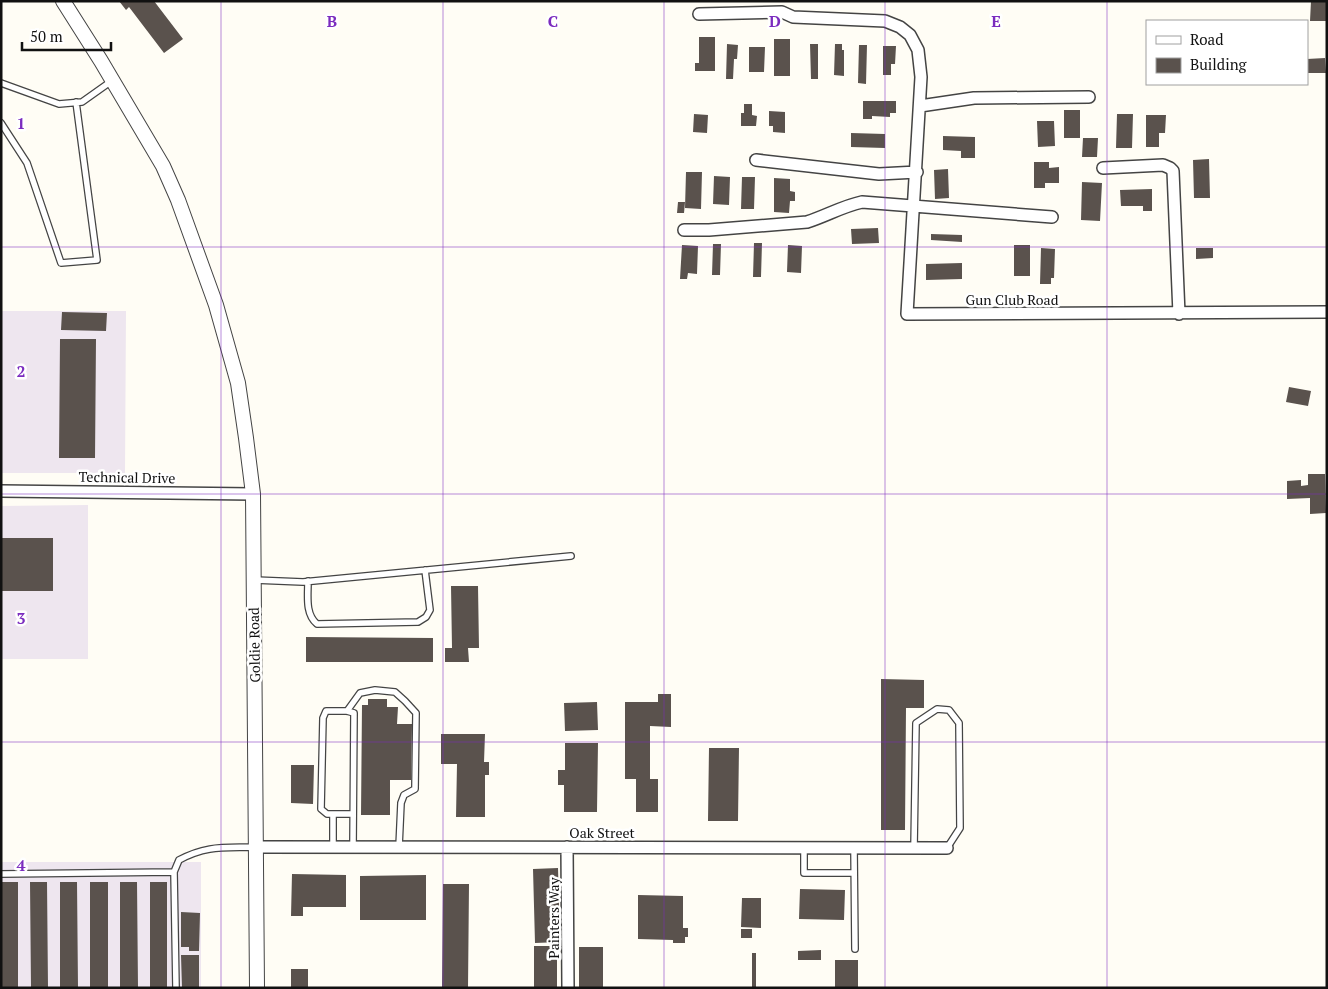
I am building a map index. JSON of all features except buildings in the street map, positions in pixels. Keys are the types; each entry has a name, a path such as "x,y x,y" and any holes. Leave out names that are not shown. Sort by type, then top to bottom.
{"street":[{"name":"Goldie Road","path":"62,1 113,80 163,166 178,200 216,305 238,383 252,494 257,988"},
{"name":"Gun Club Road","path":"699,14 782,12 793,17 885,21 900,26 910,36 918,50 921,77 915,206 907,314 1327,312"},
{"path":"920,106 974,98 1089,97"},
{"path":"756,160 879,174 916,172"},
{"path":"1103,168 1163,165 1173,171 1179,314"},
{"path":"684,230 728,229 807,222 821,218 849,205 862,202 1052,217"},
{"name":"Technical Drive","path":"1,491 252,494"},
{"name":"Oak Street","path":"257,847 947,848"},
{"name":"Painters Way","path":"567,847 568,988"}],"lane":[{"path":"1,83 59,104 82,102 113,80"},
{"path":"1,123 27,163 61,263 98,260 76,102"},
{"path":"254,580 308,581 571,556"},
{"path":"308,581 309,612 312,620 317,624 418,622 426,617 430,610 425,570"},
{"path":"347,711 360,693 375,690 394,692 416,714 415,789 404,795 401,803 399,847"},
{"path":"914,848 916,723 937,710 949,710 959,723 960,828 947,848"},
{"path":"352,814 327,814 321,809 322,718 326,711 347,711 354,714 352,847"},
{"path":"333,814 333,847"},
{"path":"176,988 174,872 178,860 208,848 257,847"},
{"path":"804,848 804,873 854,873"},
{"path":"854,848 855,949"},
{"path":"1,874 174,872"}],"shaded area":[{"path":"1,311 126,311 125,473 1,473"},
{"path":"88,505 88,659 1,659 1,506"},
{"path":"1,862 201,862 201,988 1,988"}]}
